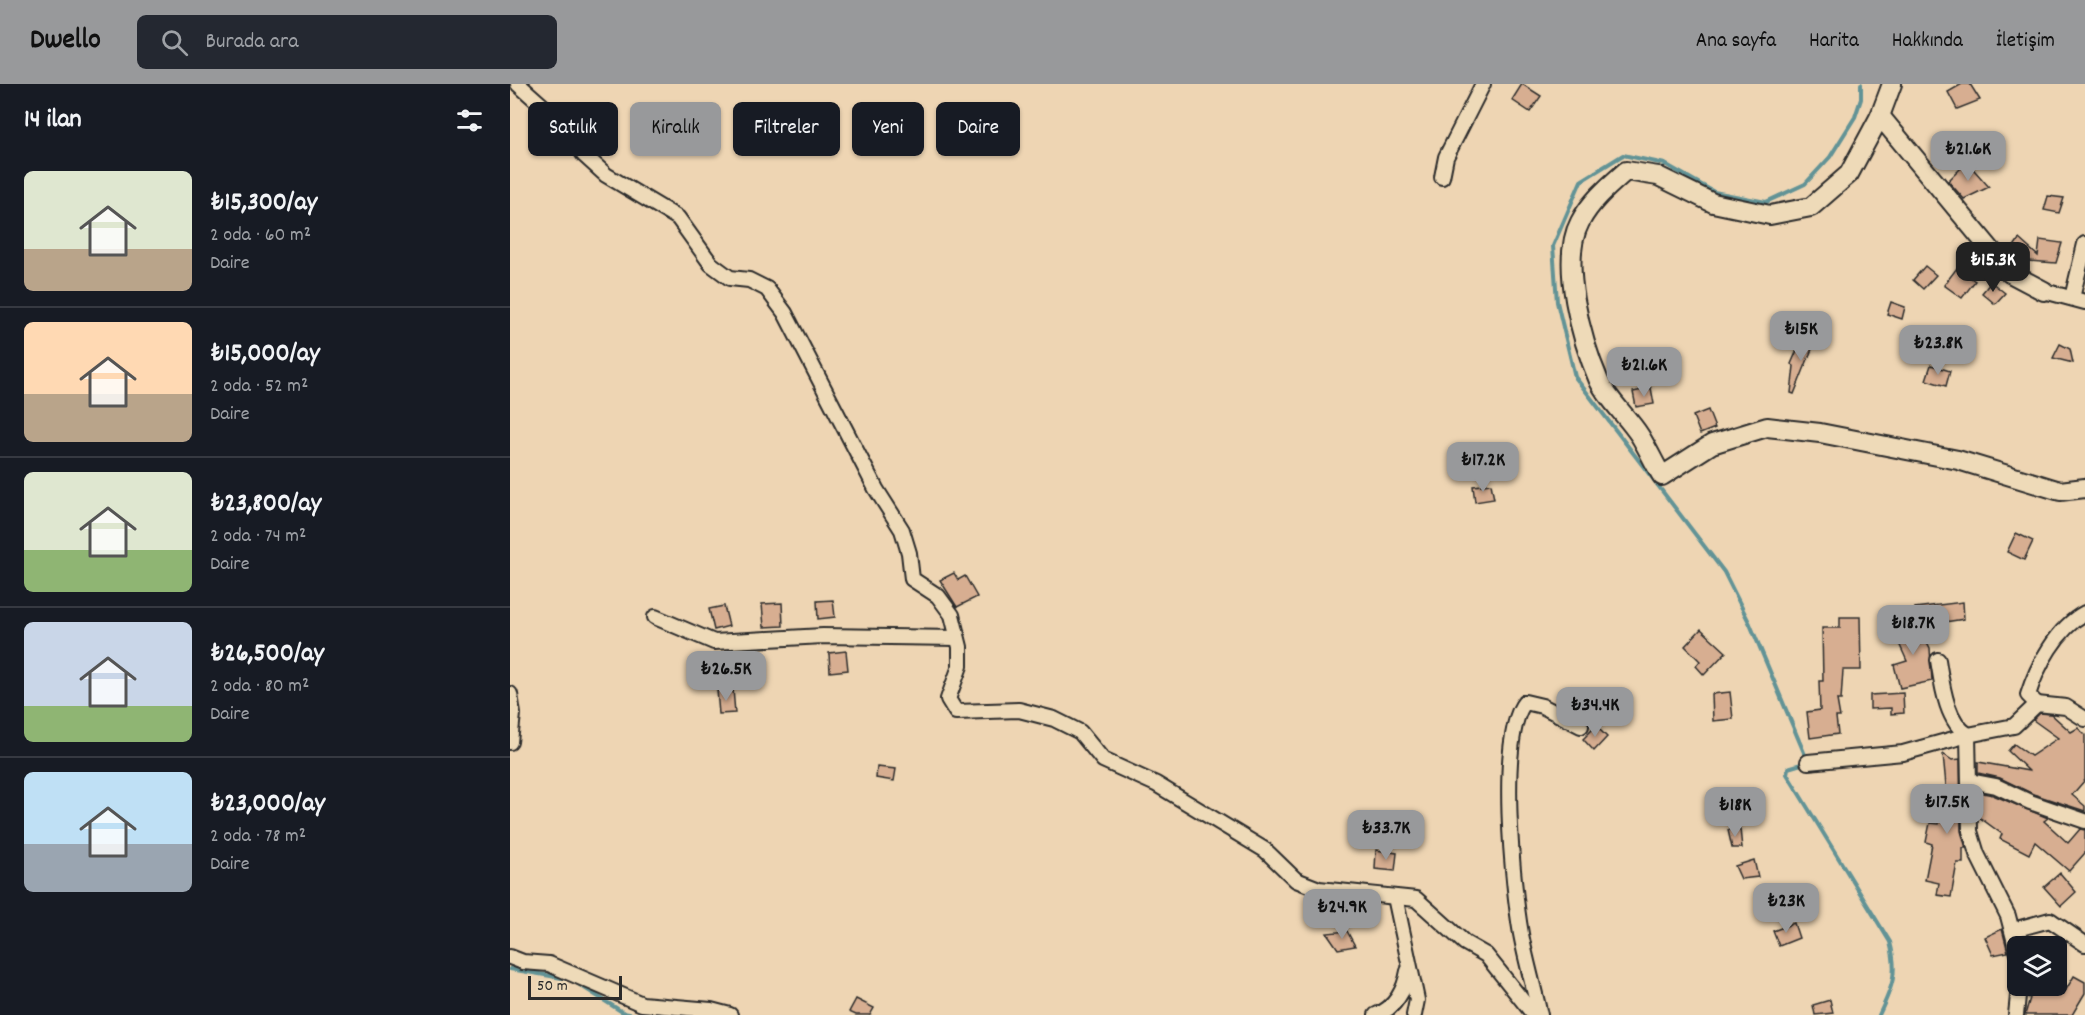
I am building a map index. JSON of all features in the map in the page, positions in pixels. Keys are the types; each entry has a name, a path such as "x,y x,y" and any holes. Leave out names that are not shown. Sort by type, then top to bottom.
{"street":[{"path":"518,84 563,124 584,154 606,175 678,218 711,264 730,278 749,280 767,289 785,313 876,489 902,530 909,553 912,579 938,596 952,615 960,666 948,699 956,712 1019,710 1054,718 1080,732 1103,760 1156,784 1265,850 1296,880 1319,889 1416,899 1458,937 1486,955 1533,1015"},
{"path":"1442,177 1446,158 1483,84"},
{"path":"1892,84 1880,116 1848,174 1811,207 1770,215 1713,203 1658,176 1626,171 1599,196 1579,223 1572,255 1572,290 1580,327 1600,382 1640,435 1662,476 1712,444 1767,427 1820,433 1958,460 2060,491 2085,488"},
{"path":"1880,116 2010,273 2044,291 2079,300 2085,243"},
{"path":"2085,613 2062,634 2037,672 2028,695 2037,704 2066,707 2085,719"},
{"path":"655,617 714,642 823,636 957,638"},
{"path":"1938,660 1952,716 1961,731 1968,735"},
{"path":"510,694 513,714 510,742"},
{"path":"1540,1015 1521,934 1515,885 1508,783 1512,735 1525,702 1542,706 1581,726"},
{"path":"1808,762 1903,753 1968,735 2014,726 2037,704"},
{"path":"1968,735 1970,831 1977,854 2014,936"},
{"path":"1970,781 1996,786 2031,802 2085,821"},
{"path":"1395,897 1418,1000 1414,1015"},
{"path":"2013,930 2050,920 2085,944"},
{"path":"510,957 523,962 549,964 642,1004 711,1010 730,1015"},
{"path":"1376,1015 1384,1012 1405,989 1409,963"},
{"path":"2016,1015 2018,996"}],"building":[{"path":"1522,84 1541,96 1530,112 1512,100"},
{"path":"1962,84 1970,84 1980,100 1957,109 1948,92"},
{"path":"1967,162 1989,187 1964,199 1948,181"},
{"path":"2048,196 2064,198 2059,213 2044,210"},
{"path":"2019,239 2038,256 2040,240 2062,243 2056,263 2014,260 2009,254"},
{"path":"1925,266 1936,275 1923,289 1913,280"},
{"path":"1957,268 1975,281 1962,298 1944,285"},
{"path":"1991,282 2005,293 1995,304 1982,293"},
{"path":"1891,302 1905,307 1902,319 1887,314"},
{"path":"1802,339 1814,344 1794,394 1791,393 1794,366 1791,364"},
{"path":"2060,344 2070,349 2073,363 2053,358"},
{"path":"1931,365 1950,371 1946,386 1926,380"},
{"path":"1651,388 1654,404 1636,407 1633,392"},
{"path":"1708,410 1715,428 1700,434 1693,416"},
{"path":"1491,484 1494,499 1475,502 1473,486"},
{"path":"2016,533 2033,541 2024,560 2007,552"},
{"path":"954,573 958,580 965,576 977,597 957,607 940,580"},
{"path":"833,600 835,617 818,619 817,601"},
{"path":"1963,602 1964,619 1919,626 1915,608"},
{"path":"782,603 783,626 764,627 762,604"},
{"path":"724,606 729,626 714,630 709,609"},
{"path":"1840,617 1860,617 1861,670 1843,670 1841,700 1837,700 1840,717 1836,717 1838,734 1810,738 1807,712 1820,710 1819,681 1823,681 1822,628 1840,628"},
{"path":"1916,621 1930,648 1932,681 1900,688 1894,665 1907,661 1892,628"},
{"path":"1701,629 1726,652 1704,675 1696,666 1700,661 1685,646"},
{"path":"846,651 848,670 830,672 829,653"},
{"path":"733,689 735,713 719,714 717,690"},
{"path":"1730,692 1733,719 1713,721 1712,694"},
{"path":"1903,693 1904,713 1891,714 1891,708 1870,709 1870,695"},
{"path":"2040,713 2051,714 2071,732 2078,728 2085,735 2085,780 2072,795 2085,806 2085,811 2033,794 2000,778 1978,773 1978,762 2029,771 2008,751 2014,744 2031,756 2058,738 2033,720"},
{"path":"1596,726 1607,737 1594,751 1583,739"},
{"path":"1943,754 1952,760 1960,759 1961,831 1966,848 1963,848 1963,863 1957,863 1951,897 1937,895 1939,883 1925,880 1932,844 1926,842 1930,823 1939,824 1938,817 1949,817"},
{"path":"877,767 896,769 894,781 876,778"},
{"path":"1978,792 1993,795 2048,818 2044,821 2068,843 2080,829 2085,830 2085,853 2069,871 2035,842 2029,854 2000,839 2002,834 1979,817"},
{"path":"1740,829 1742,848 1732,848 1728,830"},
{"path":"1376,850 1397,853 1395,871 1375,869"},
{"path":"1754,860 1758,877 1741,879 1735,866"},
{"path":"2060,873 2076,892 2061,906 2044,887"},
{"path":"1794,923 1799,938 1779,946 1773,931"},
{"path":"2002,929 2007,952 1993,955 1985,937"},
{"path":"1347,931 1355,946 1338,949 1327,933"},
{"path":"2074,976 2085,982 2085,993 2072,1015 2025,1015 2030,998 2027,996 2067,996 2067,988"},
{"path":"856,999 874,1008 870,1015 856,1015 849,1012"},
{"path":"1830,1000 1833,1013 1815,1015 1813,1005"}],"waterway":[{"path":"1861,84 1861,99 1855,117 1830,157 1805,184 1766,202 1714,192 1665,164 1623,155 1581,181 1553,246 1557,302 1575,377 1724,572 1750,624 1808,762 1788,768 1787,774 1890,942 1894,962 1893,979 1879,1015"},
{"path":"510,969 568,979"},
{"path":"575,982 624,1013 634,1015"}]}
